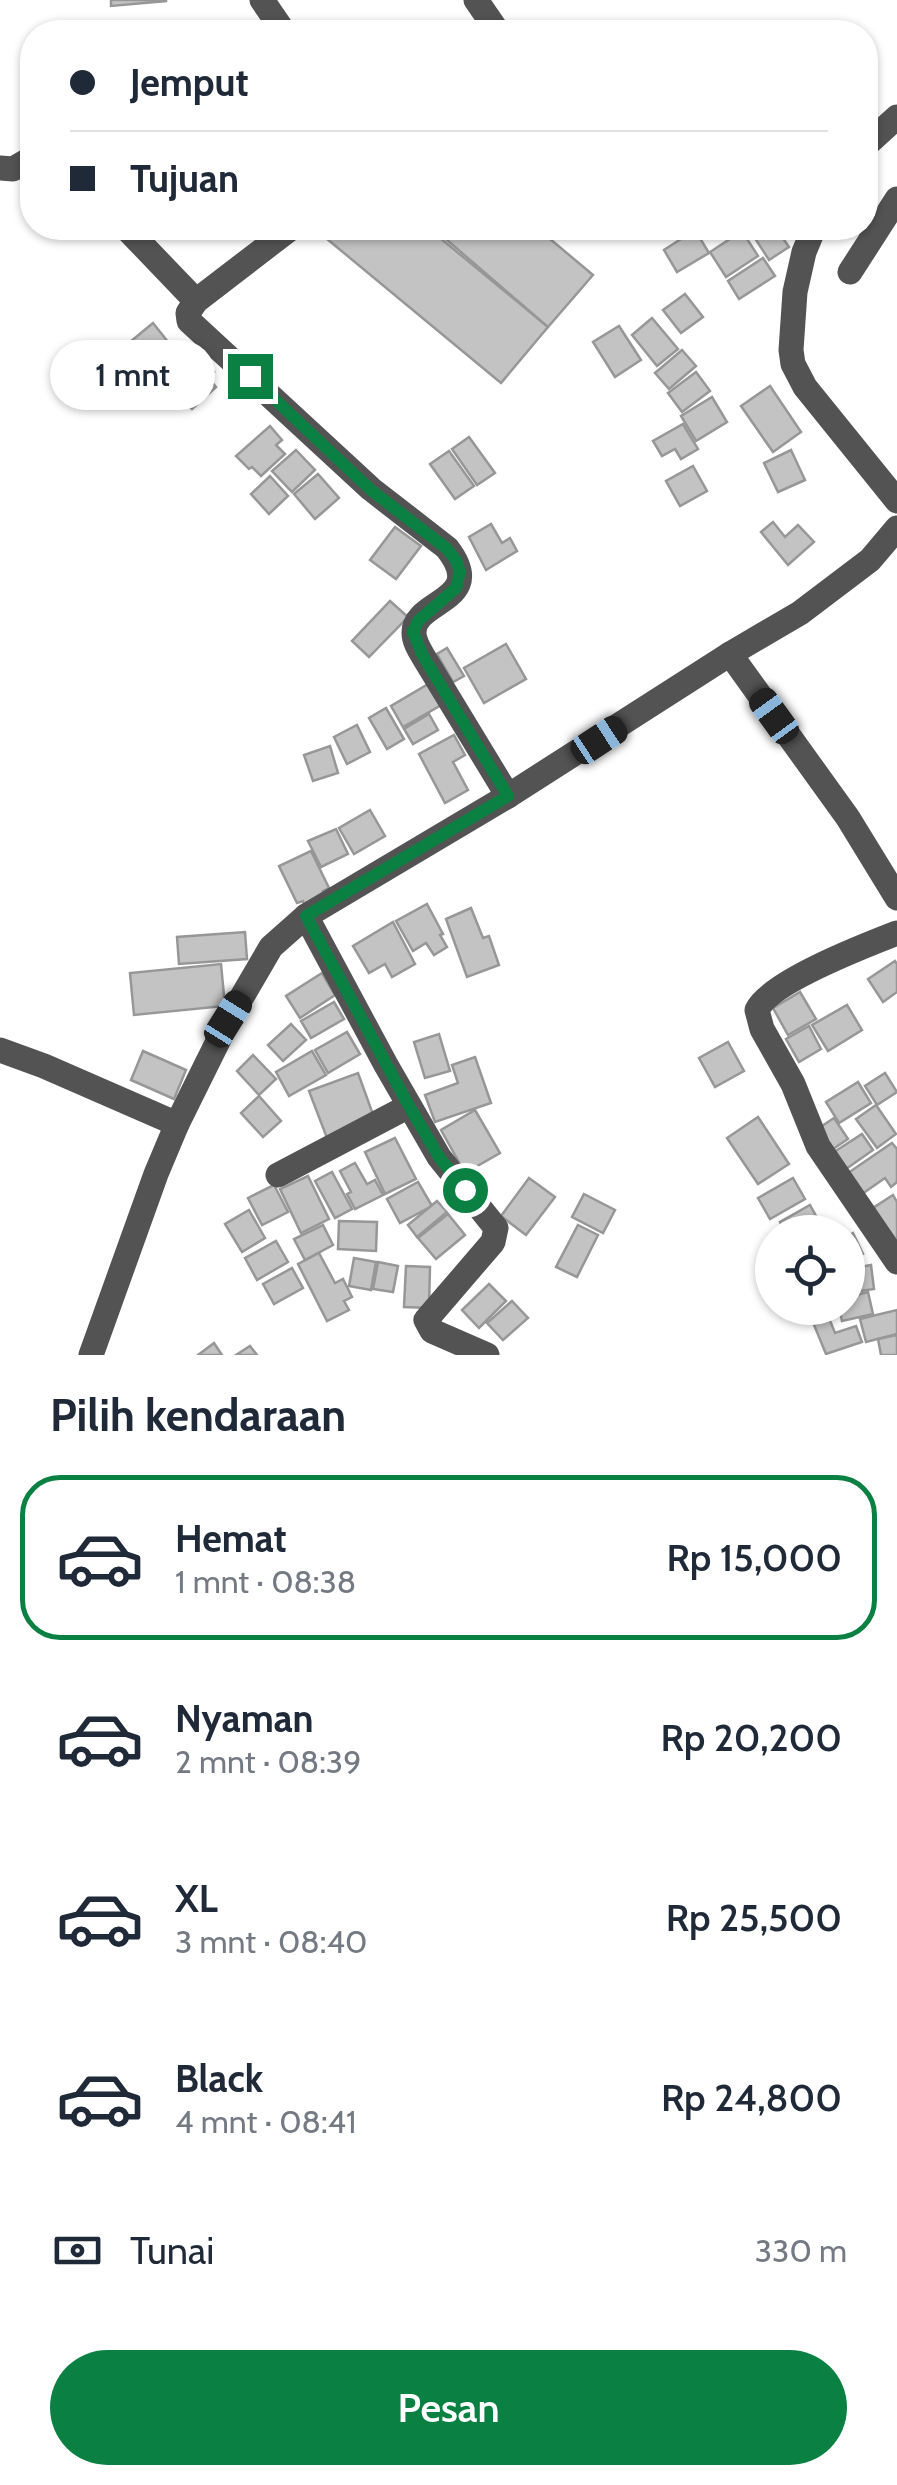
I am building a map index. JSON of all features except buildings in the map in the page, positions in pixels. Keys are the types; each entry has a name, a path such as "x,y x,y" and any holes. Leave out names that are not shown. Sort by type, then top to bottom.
{"street":[{"path":"878,229 897,200"},
{"path":"138,240 196,301"},
{"path":"276,240 196,301 188,314 189,322 371,490 456,560 460,572 456,588 418,621 413,632 423,656 508,796"},
{"path":"809,240 795,292 793,364 805,388 888,473 897,501"},
{"path":"850,272 871,240"},
{"path":"91,1355 178,1124 228,1019 271,946 306,916 508,796 800,613 870,560 897,528"},
{"path":"730,654 848,818 897,898"},
{"path":"306,916 439,1157 496,1228 493,1242 426,1320 432,1331 487,1355"},
{"path":"897,932 842,955 779,989 764,999 757,1010 762,1029 793,1084 818,1146 897,1262"},
{"path":"0,1050 178,1124"},
{"path":"278,1176 409,1106"}],"route":[{"path":"250,376 371,490 446,548 460,572 456,588 418,621 413,632 423,656 508,796 306,916 409,1106 439,1157 465,1190"}]}
